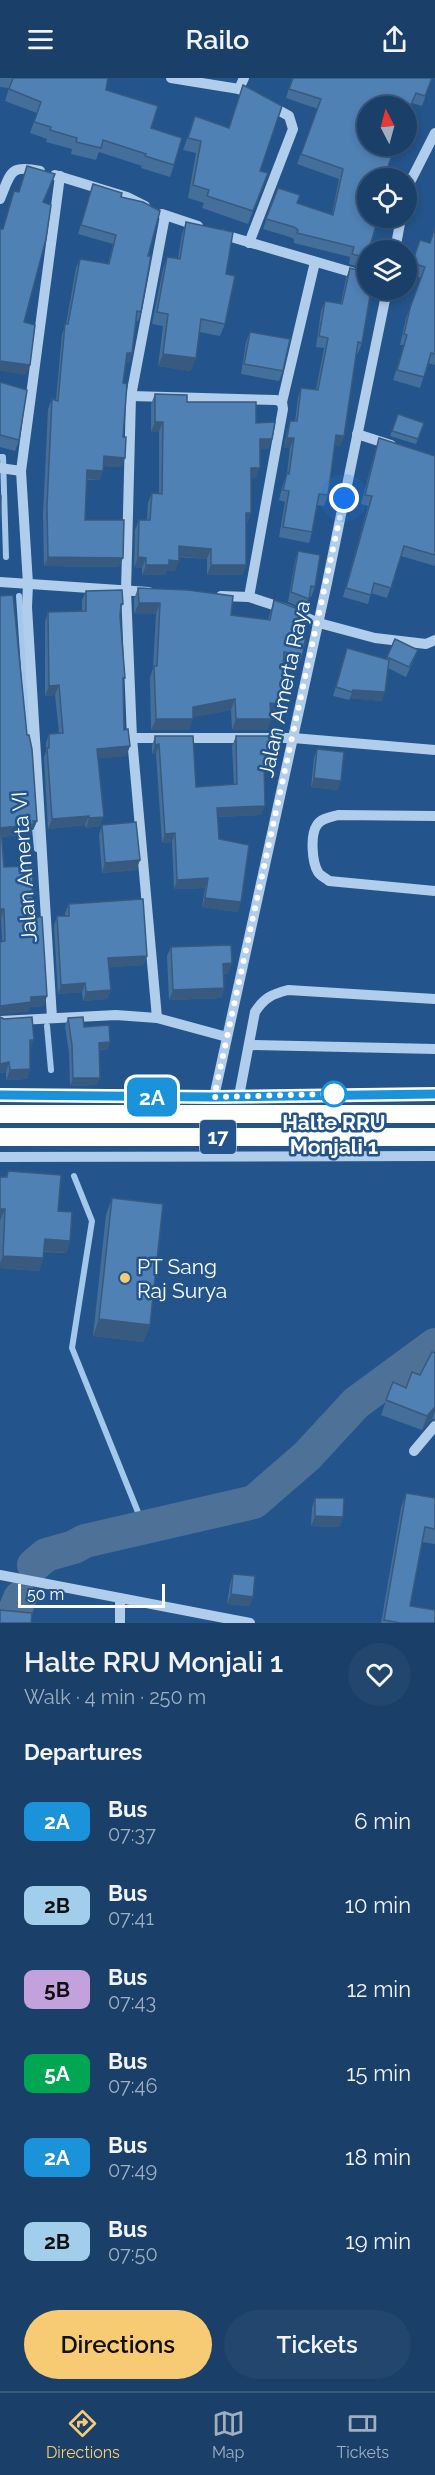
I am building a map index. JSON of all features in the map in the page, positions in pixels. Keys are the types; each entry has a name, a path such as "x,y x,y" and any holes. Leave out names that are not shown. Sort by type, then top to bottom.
{"highway":[{"name":"17","path":"0,1114 435,1114"},
{"name":"17","path":"0,1137 435,1137"}],"street":[{"path":"171,78 242,83 289,116 293,129 249,243"},
{"path":"417,168 435,133"},
{"path":"0,199 11,174 22,167 127,197 165,216 249,243 357,274"},
{"name":"Jalan Amerta VI","path":"52,1018 21,471 60,176"},
{"path":"157,1018 132,738 126,591 131,396 165,216"},
{"path":"249,597 283,409 282,402 315,262"},
{"name":"Jalan Amerta Raya","path":"214,1097 319,623 385,300"},
{"path":"131,396 282,402"},
{"path":"357,434 402,448"},
{"path":"0,468 21,471"},
{"path":"0,582 159,593"},
{"path":"204,595 249,597 319,623 375,638 426,644 435,640"},
{"path":"132,738 293,738 435,750"},
{"path":"435,816 338,815 323,820 316,826 313,840 319,874 329,881 435,891"},
{"path":"239,1096 255,1012 273,993 288,990 435,999"},
{"path":"1,1018 116,1015 157,1018 227,1037"},
{"path":"249,1045 435,1049"},
{"path":"0,1095 214,1097 435,1095"},
{"path":"0,1157 435,1156"},
{"path":"414,1451 435,1426"},
{"path":"0,1575 250,1623"},
{"path":"120,1598 120,1623"}],"building":[{"path":"13,78 108,78 106,90 158,106 151,128 182,138 174,165 103,140 101,148 76,142 77,138 50,130 51,127 34,122 41,102 9,89"},
{"path":"293,78 432,78 425,96 416,93 415,96 357,96 357,156 392,156 387,168 357,168 357,228 375,228 372,240 357,240 357,255 352,254 354,247 297,233 298,230 294,227 266,219 278,188 300,195 297,203 333,215 343,169 301,154 321,99 289,89"},
{"path":"243,85 282,106 260,171 268,173 253,211 207,196 209,190 193,185 201,141 188,138 195,116 229,128"},
{"path":"27,166 55,174 43,202 51,205 46,239 24,322 35,325 30,365 0,361 0,229 3,229 14,191 19,192"},
{"path":"93,184 122,193 121,197 143,202 160,211 148,256 151,256 141,312 137,311 132,353 127,353 123,383 127,384 123,437 126,437 125,458 104,456 103,471 87,470 85,520 124,520 123,558 48,557 47,506 52,399 58,401 65,324 68,324 80,259 109,264 116,235 81,225"},
{"path":"186,222 233,232 226,274 235,276 225,324 201,319 196,358 163,354 168,314 157,312 167,257 180,259"},
{"path":"435,228 435,354 431,353 424,377 397,370 407,335 404,334 410,308 413,300 417,300 417,289 425,267 417,265 417,249 420,240 430,243"},
{"path":"350,268 357,270 357,300 369,300 362,343 358,342 344,436 336,435 328,495 319,494 312,532 283,527 289,491 283,490 287,473 289,474 294,438 287,438 290,421 297,421 301,388 318,390 328,338 319,336 325,301 342,304"},
{"path":"250,332 290,339 283,371 244,364"},
{"path":"0,382 27,390 19,440 0,435"},
{"path":"155,394 187,395 187,402 256,402 256,423 275,422 272,439 260,439 260,468 251,468 251,513 246,513 246,565 211,565 211,549 179,546 179,561 169,560 169,565 146,565 146,558 138,557 139,520 150,520 152,493 162,494 163,422 155,422"},
{"path":"398,414 424,423 418,439 392,431"},
{"path":"379,438 435,456 435,555 404,546 391,588 374,583 371,595 346,588 372,496 365,495"},
{"path":"298,551 320,555 315,587 311,586 309,599 291,592"},
{"path":"138,588 188,590 233,596 231,615 270,620 274,600 306,612 301,635 306,636 302,656 284,652 281,704 270,703 271,719 236,719 235,699 193,707 193,719 156,719 154,666 157,666 160,603 139,603"},
{"path":"122,590 123,604 121,604 120,616 125,678 123,678 124,730 128,729 130,746 97,749 104,817 52,819 47,748 49,748 49,734 63,733 59,685 49,686 48,612 86,611 86,591"},
{"path":"13,595 27,735 29,735 32,749 37,821 33,821 34,824 1,828 4,867 33,866 32,917 42,917 47,996 31,997 31,1002 0,1006 0,942 5,941 4,909 0,909 0,596"},
{"path":"395,639 418,650 409,667 387,657"},
{"path":"347,648 389,660 385,692 353,690 352,692 336,687"},
{"path":"155,736 193,736 196,787 237,784 236,736 271,736 272,763 264,763 265,806 217,808 219,839 249,845 241,902 205,898 208,878 177,880 175,833 165,834 159,744 155,745"},
{"path":"317,749 344,752 341,781 314,778"},
{"path":"136,822 140,860 105,863 102,825"},
{"path":"143,899 147,956 108,958 111,990 86,992 85,983 61,985 57,916 69,916 69,904"},
{"path":"231,945 232,963 223,964 224,988 173,990 171,947"},
{"path":"0,1017 4,1019 32,1017 34,1040 30,1040 30,1069 10,1070 9,1062 0,1064"},
{"path":"83,1017 84,1027 109,1025 110,1042 99,1043 100,1078 73,1078 68,1018"},
{"path":"8,1171 61,1175 58,1211 72,1212 70,1241 45,1239 43,1258 3,1256 5,1209 0,1209 0,1177 7,1177"},
{"name":"PT Sang Raj Surya","path":"112,1198 163,1204 150,1325 99,1319"},
{"path":"432,1352 435,1353 435,1407 427,1416 386,1400 393,1382 406,1388 412,1372 420,1375"},
{"path":"406,1493 435,1498 435,1529 425,1527 410,1606 435,1610 435,1623 400,1623 384,1620"},
{"path":"315,1498 344,1498 343,1517 315,1516"},
{"path":"233,1574 255,1576 253,1597 231,1594"},
{"path":"0,1610 32,1613 31,1623 0,1623"}],"waterway":[{"path":"0,457 3,457 6,557"},
{"path":"19,596 29,742"},
{"path":"34,818 37,849"},
{"path":"47,1026 51,1070"},
{"path":"74,1176 92,1221 72,1348 144,1527"},
{"path":"34,1565 46,1555 74,1547 85,1541 254,1502 307,1456 356,1403 435,1345"},
{"path":"10,1623 20,1598"}],"bus line":[{"name":"2A","path":"0,1095 214,1097 435,1094"}],"place":[{"name":"Halte RRU Monjali 1","path":"334,1094"},
{"name":"PT Sang Raj Surya","path":"125,1278"}],"route":[{"path":"334,1094 214,1097 344,498"}]}
